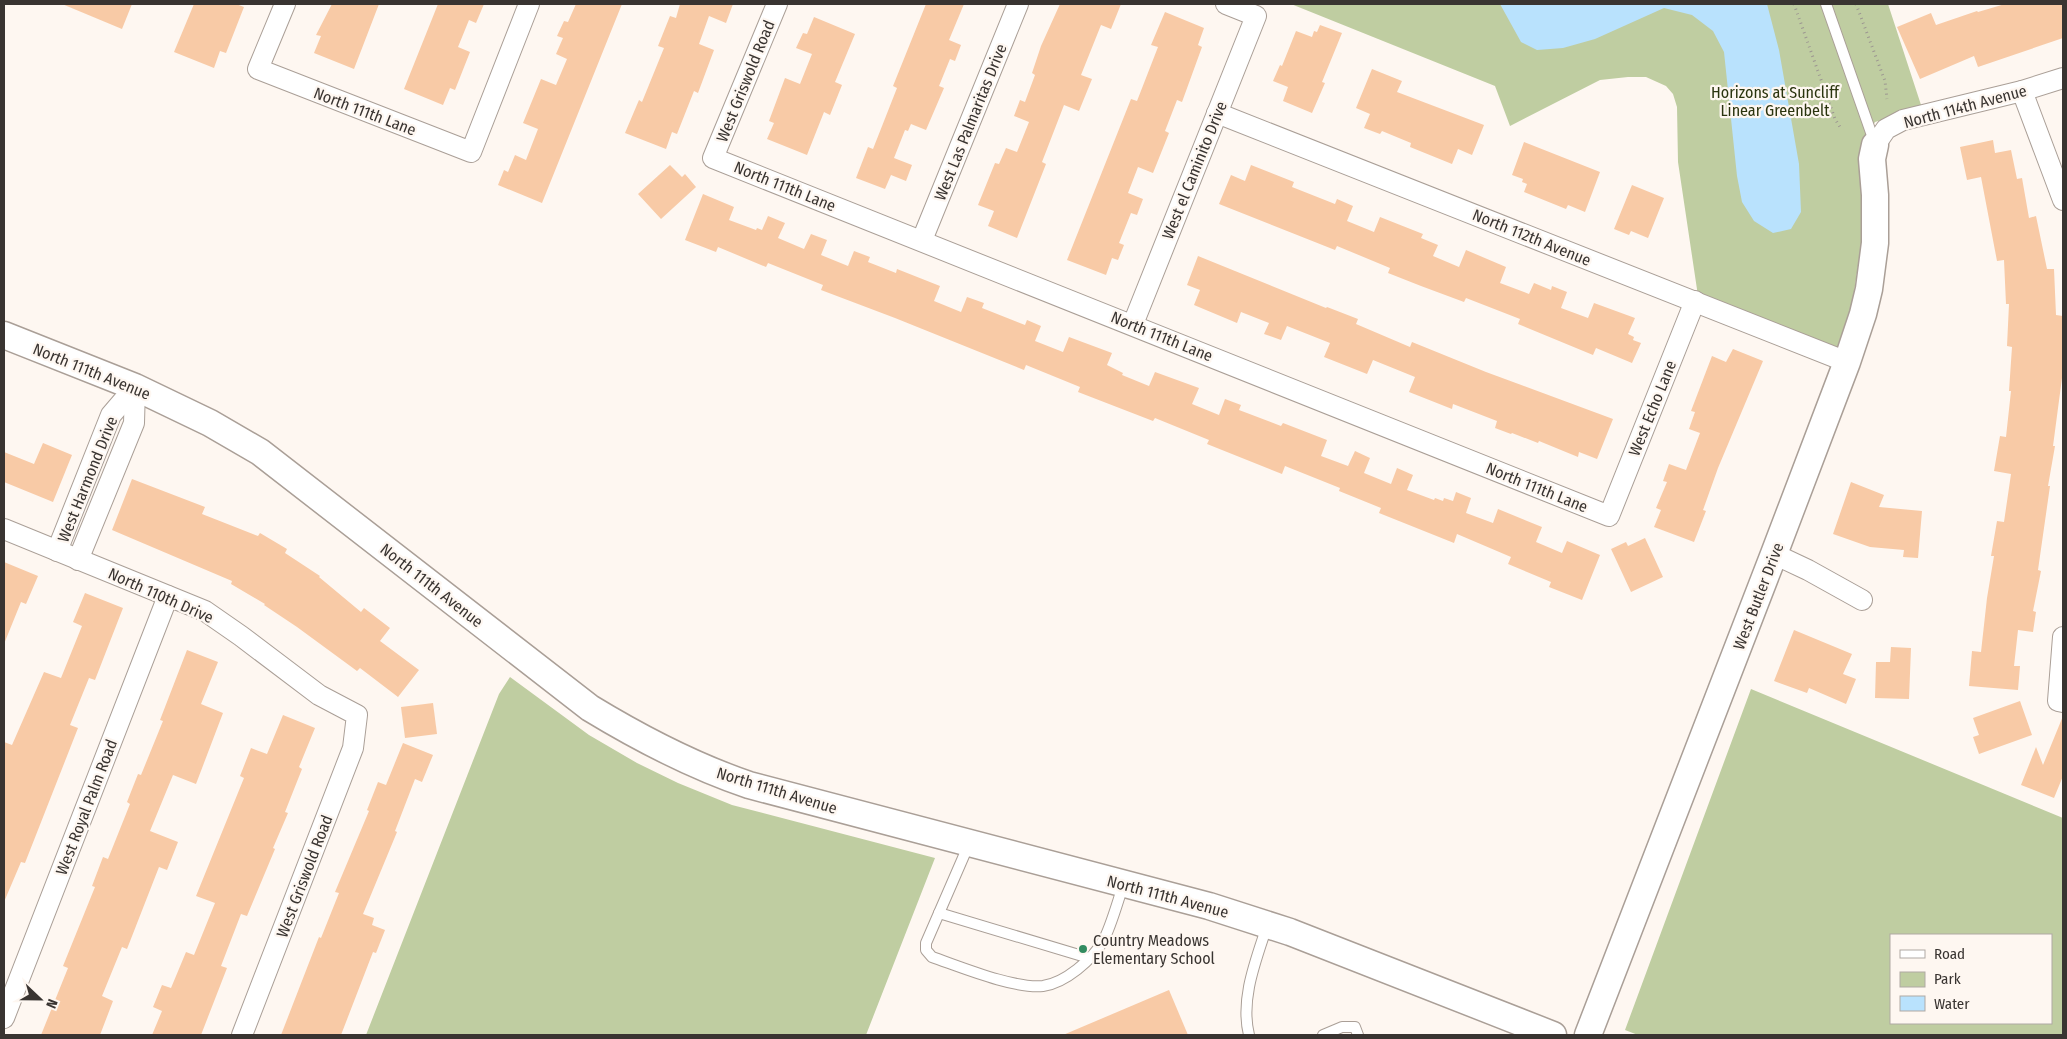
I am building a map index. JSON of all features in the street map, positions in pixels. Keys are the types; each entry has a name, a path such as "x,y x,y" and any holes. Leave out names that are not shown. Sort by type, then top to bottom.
{"street":[{"name":"North 111th Lane","path":"284,4 258,69 471,152 529,4"},
{"name":"West Griswold Road","path":"714,158 776,4"},
{"name":"West Las Palmaritas Drive","path":"922,240 1018,4"},
{"name":"West el Caminito Drive","path":"1133,324 1256,16 1226,4"},
{"name":"North 114th Avenue","path":"1875,145 1886,129 1903,120 2022,91 2063,78"},
{"path":"2022,91 2063,200"},
{"name":"North 112th Avenue","path":"1216,113 1847,362"},
{"name":"West Butler Drive","path":"1588,1035 1774,554 1847,362 1863,314 1873,262 1876,226 1872,159 1875,145"},
{"name":"North 111th Lane","path":"714,158 1609,516"},
{"name":"West Echo Lane","path":"1609,516 1695,301"},
{"name":"North 111th Avenue","path":"4,335 135,387 210,423 260,452 590,708 626,730 693,763 748,785 1209,906 1267,925 1553,1035"},
{"name":"West Harmond Drive","path":"57,551 111,415 135,387"},
{"name":"West Harmond Drive","path":"78,560 134,423 135,387"},
{"name":"North 110th Drive","path":"4,529 205,611 242,636 319,695 357,714"},
{"path":"1774,554 1808,570 1862,600"},
{"name":"West Royal Palm Road","path":"4,1018 168,596"},
{"path":"2061,702 2063,637"},
{"name":"West Griswold Road","path":"242,1035 353,748 357,714"}],"lane":[{"path":"1826,4 1875,145"},
{"path":"969,843 926,942 926,950 932,958 1013,983 1044,986 1065,978 1081,968 1103,941 1124,883"},
{"path":"939,913 1089,958"},
{"path":"1249,1035 1247,1002 1250,982 1267,925"},
{"path":"1324,1035 1342,1027 1355,1027 1358,1035"}],"path":[{"path":"1794,4 1835,119 1840,126"},
{"path":"1856,4 1885,81 1887,98"}],"green space":[{"name":"Horizons at Suncliff Linear Greenbelt","path":"1291,4 1888,4 1922,108 1875,122 1864,141 1865,221 1850,318 1840,352 1698,296 1678,162 1677,107 1673,94 1666,86 1646,77 1600,80 1510,126 1495,86"},
{"path":"510,677 589,735 637,763 678,783 732,805 935,858 866,1035 366,1035 499,694"},
{"path":"1751,689 2063,818 2063,1035 1638,1035 1625,1030"}],"water":[{"path":"1500,4 1767,4 1779,50 1799,164 1801,212 1791,229 1773,233 1754,221 1742,202 1737,176 1724,52 1713,31 1692,15 1664,8 1595,39 1563,48 1537,50 1521,42"}],"building":[{"path":"62,4 132,4 122,29"},
{"path":"194,4 236,4 244,7 226,53 220,51 214,68 174,52"},
{"path":"332,4 379,4 354,69 314,53 321,36 316,35"},
{"path":"438,4 484,4 476,23 469,20 458,47 470,52 455,90 450,88 443,105 404,89"},
{"path":"576,4 622,4 542,203 498,185 504,170 508,172 515,155 526,160 538,129 523,123 541,79 556,85 567,59 556,54 563,38 557,36 564,21 568,22"},
{"path":"680,4 733,4 726,23 709,16 699,44 714,50 698,93 694,91 677,134 672,132 666,149 625,133 639,100 642,102 664,48 658,46 670,16 676,18"},
{"path":"926,4 964,4 949,40 961,45 955,61 950,59 939,86 944,88 926,130 911,124 908,131 905,130 894,158 912,165 906,181 891,175 885,189 856,178 868,147 873,149 897,88 893,86"},
{"path":"1060,4 1121,4 1111,29 1101,25 1081,75 1092,79 1079,111 1064,105 1042,162 1046,164 1017,238 988,226 994,211 978,205 995,163 999,164 1006,148 1017,152 1029,122 1014,116 1020,100 1025,102 1035,75 1032,73 1041,46"},
{"path":"2005,4 2063,4 2063,38 1978,67 1974,56 1920,79 1897,27 1931,13 1936,25"},
{"path":"1165,12 1204,28 1198,45 1202,47 1182,102 1177,100 1165,131 1169,133 1153,173 1138,167 1128,193 1143,199 1137,215 1131,213 1119,243 1124,245 1118,260 1112,258 1106,275 1067,260 1131,99 1137,101 1158,47 1151,45"},
{"path":"814,17 855,34 835,82 842,85 830,115 824,112 807,155 767,139 774,123 769,121 785,78 800,84 812,54 796,48 803,33 807,34"},
{"path":"1320,25 1342,33 1322,82 1325,83 1312,113 1283,101 1288,87 1273,81 1280,65 1282,66 1296,31 1312,37 1314,31 1317,32"},
{"path":"1372,69 1402,81 1397,92 1484,125 1472,155 1458,149 1452,164 1410,147 1411,143 1382,131 1380,134 1364,128 1370,114 1356,108"},
{"path":"1993,140 1995,153 2011,150 2017,179 2022,178 2029,218 2036,216 2047,269 2054,269 2056,315 2063,316 2062,378 2038,570 2041,571 2033,611 2036,612 2033,632 2018,630 2014,666 2020,666 2018,690 1969,686 1972,651 1981,652 1994,556 1991,556 1997,521 2004,522 2011,474 1994,471 2000,436 2006,437 2011,391 2009,391 2012,347 2007,346 2009,304 2006,304 2004,260 1997,261 1981,177 1967,180 1960,147"},
{"path":"1524,142 1600,172 1585,212 1568,205 1566,209 1524,192 1527,184 1522,182 1523,179 1512,175"},
{"path":"670,165 682,177 685,174 696,187 661,219 638,194"},
{"path":"1251,165 1294,182 1292,187 1335,204 1337,199 1353,206 1347,221 1374,232 1380,217 1423,234 1421,238 1438,245 1433,256 1459,267 1466,250 1506,267 1500,283 1529,294 1534,283 1551,290 1552,286 1567,292 1561,308 1588,318 1594,303 1635,318 1628,334 1634,337 1633,340 1641,343 1632,363 1596,348 1593,355 1518,324 1520,319 1466,298 1464,302 1421,286 1388,273 1390,268 1337,246 1335,250 1219,204 1231,175 1245,181"},
{"path":"1632,185 1664,198 1648,238 1631,231 1629,235 1614,229"},
{"path":"703,194 734,207 729,220 756,230 757,228 762,230 768,216 785,223 778,238 804,249 811,234 827,240 821,255 848,266 854,251 870,257 868,262 896,273 897,269 940,286 934,301 961,312 967,297 984,303 982,308 1025,325 1027,320 1041,326 1035,341 1063,352 1069,337 1112,353 1107,365 1123,373 1122,375 1149,386 1155,372 1199,388 1192,404 1219,415 1225,399 1241,405 1239,410 1281,426 1283,423 1327,440 1321,456 1348,466 1355,451 1370,458 1364,473 1391,484 1397,468 1413,475 1407,490 1434,500 1435,498 1443,501 1444,498 1453,501 1456,492 1471,498 1466,513 1493,523 1498,509 1542,527 1536,542 1562,553 1567,541 1600,555 1582,600 1549,587 1551,582 1508,564 1511,557 1457,534 1454,543 1379,513 1381,508 1339,491 1340,488 1285,466 1282,474 1207,444 1209,440 1155,418 1153,421 1078,392 1080,387 1026,365 1024,370 821,290 823,285 768,263 766,267 718,247 716,252 685,240"},
{"path":"1198,256 1358,319 1356,324 1410,347 1412,342 1486,372 1613,419 1597,459 1579,452 1578,457 1539,441 1538,443 1511,434 1495,428 1497,421 1453,404 1452,409 1409,392 1415,377 1373,360 1367,374 1324,357 1330,343 1287,326 1281,340 1264,334 1269,323 1241,312 1237,323 1194,305 1200,290 1187,285"},
{"path":"1733,349 1763,361 1718,468 1703,510 1706,511 1694,542 1654,527 1661,510 1656,508 1667,482 1663,481 1669,464 1686,470 1700,433 1689,429 1695,412 1691,411 1712,356 1726,362"},
{"path":"43,443 72,455 53,502 4,482 4,452 34,464"},
{"path":"132,479 205,507 202,514 258,536 260,533 287,549 285,553 320,576 361,612 364,608 390,628 380,641 419,670 398,697 360,668 357,671 265,604 231,584 232,581 112,530"},
{"path":"1851,482 1884,495 1879,507 1922,511 1918,558 1903,557 1904,550 1870,547 1833,534"},
{"path":"1645,538 1663,577 1631,592 1611,549 1626,542 1628,546"},
{"path":"4,562 38,576 26,604 21,602 4,644"},
{"path":"85,593 123,608 95,680 89,678 70,725 78,728 25,863 21,862 4,902 4,742 12,745 44,672 61,678 82,626 73,622"},
{"path":"1794,630 1852,654 1843,674 1856,679 1846,704 1809,688 1807,693 1774,681"},
{"path":"1891,647 1911,648 1909,699 1875,698 1876,662 1890,662"},
{"path":"187,650 218,662 201,704 223,713 196,784 173,775 150,831 178,842 167,870 159,867 127,949 122,947 102,996 113,1001 100,1035 41,1035 68,968 63,966 95,887 92,886 103,857 108,859 130,804 127,802 138,774 141,775 163,721 160,720"},
{"path":"2020,701 2032,735 1979,754 1973,737 1979,735 1973,718"},
{"path":"433,703 437,734 405,738 401,707"},
{"path":"283,715 315,728 299,767 302,769 285,812 288,813 273,848 275,849 247,916 241,914 221,966 227,968 201,1035 152,1035 162,1011 153,1007 162,985 171,988 186,952 194,955 215,903 196,896 244,778 240,776 251,748 267,754"},
{"path":"2063,716 2063,776 2054,798 2021,785 2036,747 2043,765"},
{"path":"403,743 433,755 422,782 415,779 395,831 397,832 363,914 374,918 372,925 385,930 376,953 373,952 341,1035 281,1035 319,937 321,938 339,893 335,892 369,811 367,810 378,782 386,785"},
{"path":"1169,990 1188,1035 1063,1035"}],"place":[{"name":"Country Meadows Elementary School","path":"1083,949"}]}
